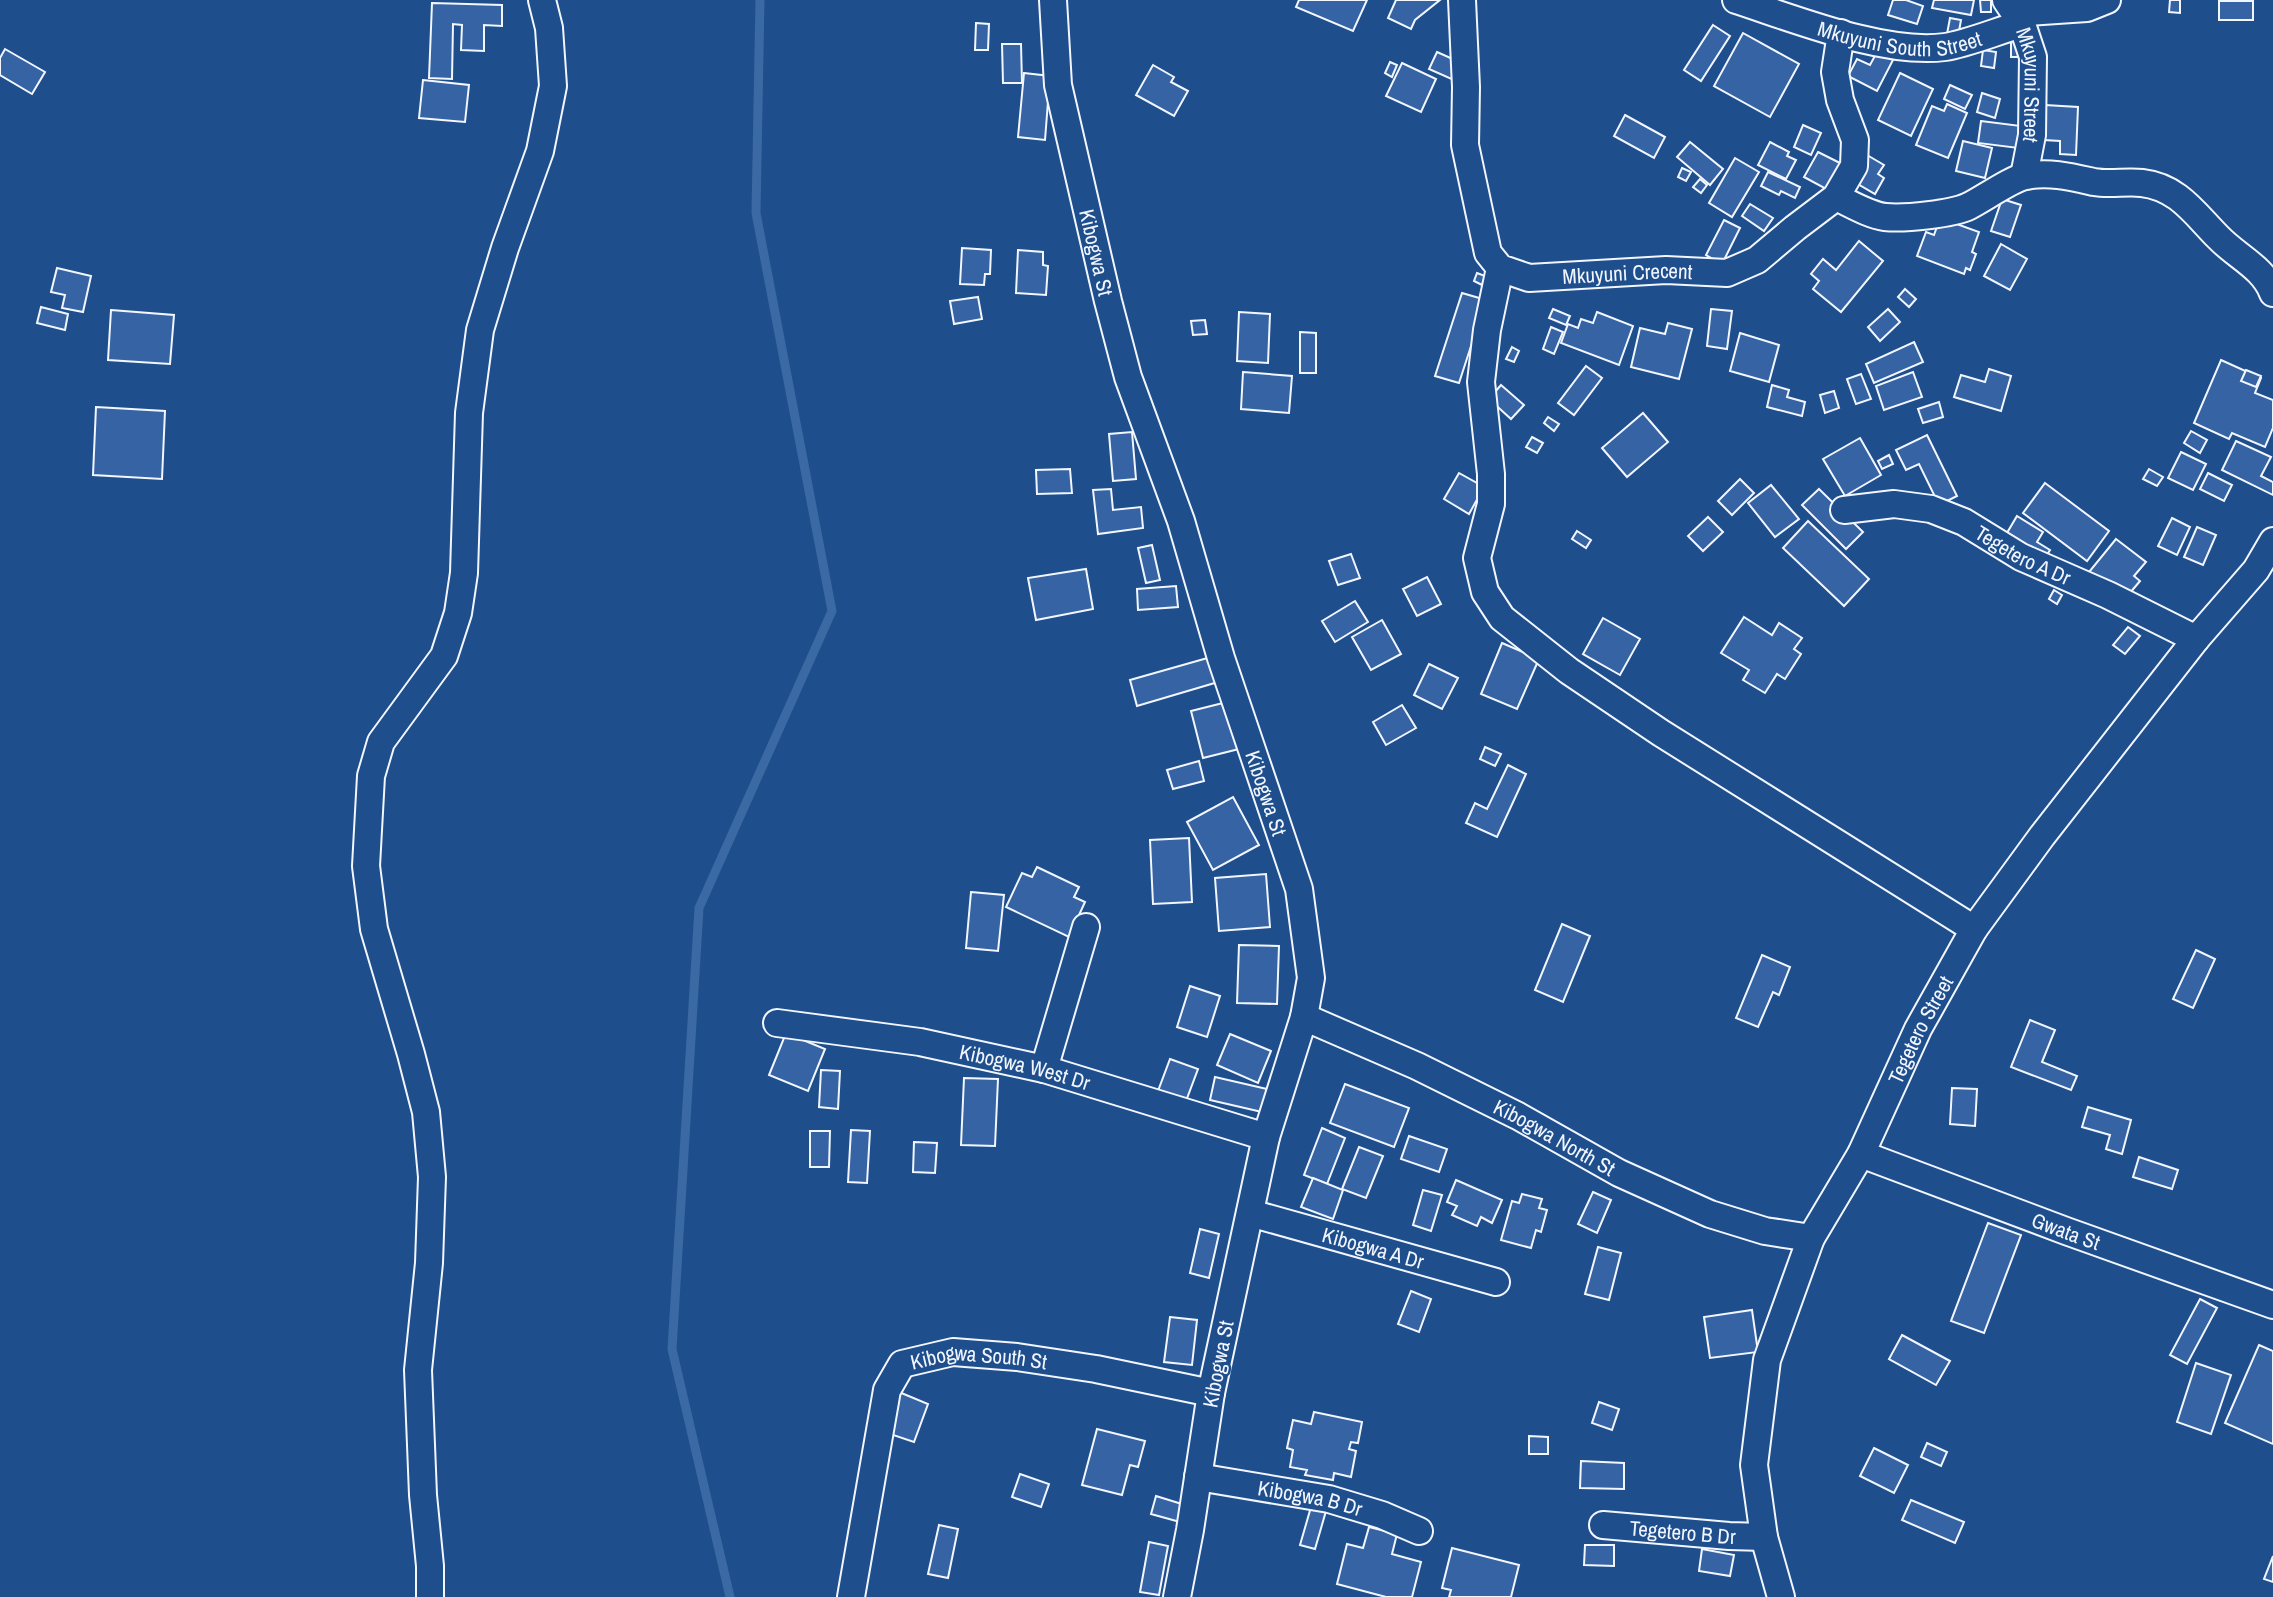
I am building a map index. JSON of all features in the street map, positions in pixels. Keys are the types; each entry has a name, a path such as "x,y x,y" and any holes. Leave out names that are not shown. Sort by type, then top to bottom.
{"street":[{"path":"430,1597 418,1370 429,1263 432,1177 426,1112 374,929 366,866 371,776 381,742 444,656 458,613 464,573 468,413 480,330 505,248 540,151 553,86 549,28 542,0"},
{"name":"Kibogwa St","path":"1053,0 1058,85 1128,377 1181,521 1221,658 1298,889 1311,978 1304,1017 1266,1137 1212,1392 1177,1597"},
{"path":"1462,0 1466,86 1465,145 1488,253 1500,268 1487,330 1481,382 1491,474 1491,504 1477,558 1485,592 1502,618 1569,671 1661,733 1974,929"},
{"name":"Mkuyuni South Street","path":"1736,0 1895,47 1945,47 2014,12 2088,8 2107,0"},
{"name":"Mkuyuni Street","path":"2014,12 2032,57 2032,135 2024,176"},
{"name":"Mkuyuni Crecent","path":"1500,268 1529,278 1666,270 1727,273 1757,260 1836,197 1854,166 1855,140 1840,100 1835,72 1841,33"},
{"path":"1836,197 1883,217 1914,217 1965,208 2024,176 2075,176 2096,182 2142,183 2163,189 2185,201 2218,237 2258,270 2269,282 2273,293"},
{"name":"Tegetero A Dr","path":"1844,510 1894,504 1931,509 1965,522 2021,556 2196,639"},
{"name":"Tegetero Street","path":"1781,1597 1764,1537 1754,1465 1767,1360 1811,1238 1861,1154 1918,1028 1974,929 2042,836 2196,639 2264,573 2273,541"},
{"path":"1044,1069 1086,927"},
{"name":"Kibogwa North St","path":"1304,1017 1417,1066 1518,1116 1619,1173 1710,1214 1765,1231 1811,1238"},
{"name":"Kibogwa West Dr","path":"777,1023 920,1042 1044,1069 1266,1137"},
{"name":"Gwata St","path":"1861,1154 2273,1305"},
{"name":"Kibogwa A Dr","path":"1250,1213 1496,1282"},
{"name":"Kibogwa South St","path":"852,1597 887,1390 902,1364 953,1352 1017,1357 1096,1369 1212,1392"},
{"name":"Kibogwa B Dr","path":"1198,1477 1329,1499 1382,1515 1419,1531"},
{"name":"Tegetero B Dr","path":"1603,1525 1764,1537"}],"building":[{"path":"1299,0 1367,0 1353,31 1296,7"},
{"path":"1396,0 1440,0 1415,20 1411,29 1388,18"},
{"path":"1893,0 1906,0 1923,6 1917,24 1888,15"},
{"path":"1934,0 1974,0 1971,15 1932,8"},
{"path":"1980,0 1991,0 1991,12 1981,12"},
{"path":"2170,0 2180,0 2180,13 2169,12"},
{"path":"2219,1 2253,1 2253,20 2219,20"},
{"path":"432,3 502,5 502,26 484,25 484,51 461,50 462,25 453,24 452,79 429,78"},
{"path":"1950,18 1961,20 1958,37 1947,34"},
{"path":"976,23 989,24 988,50 975,50"},
{"path":"1713,25 1730,36 1701,81 1684,70"},
{"path":"1743,33 1799,64 1770,117 1714,86"},
{"path":"2011,41 2022,42 2022,57 2011,57"},
{"path":"1002,44 1021,44 1022,83 1003,83"},
{"path":"5,49 45,72 32,94 0,75 0,58"},
{"path":"1983,50 1996,52 1994,68 1981,66"},
{"path":"1437,52 1464,64 1456,81 1429,69"},
{"path":"1877,52 1893,60 1877,91 1848,76 1857,59 1870,65"},
{"path":"1390,62 1397,65 1392,77 1385,73"},
{"path":"1402,63 1436,79 1421,112 1386,96"},
{"path":"1153,65 1174,77 1171,82 1188,91 1174,116 1136,95"},
{"path":"1024,73 1050,76 1045,140 1018,137"},
{"path":"1900,73 1933,89 1911,136 1878,120"},
{"path":"423,80 469,85 465,122 419,118"},
{"path":"1950,85 1972,95 1965,109 1944,99"},
{"path":"1982,93 2000,99 1995,118 1977,112"},
{"path":"1947,104 1967,113 1948,158 1916,145 1932,106 1944,111"},
{"path":"2045,105 2078,107 2076,155 2060,154 2060,141 2044,140"},
{"path":"1625,115 1665,137 1654,158 1614,136"},
{"path":"1981,121 2021,126 2018,148 1978,143"},
{"path":"1803,125 1821,133 1811,155 1794,147"},
{"path":"1963,141 1992,148 1985,178 1956,171"},
{"path":"1690,142 1723,169 1710,185 1677,157"},
{"path":"1770,142 1789,152 1787,156 1796,160 1786,179 1758,165"},
{"path":"1818,152 1842,164 1828,190 1804,177"},
{"path":"1867,155 1884,165 1878,174 1884,178 1875,194 1851,180"},
{"path":"1735,158 1759,172 1732,217 1709,203"},
{"path":"1682,168 1691,172 1686,181 1678,177"},
{"path":"1768,172 1800,187 1795,198 1781,191 1779,195 1761,186"},
{"path":"1700,179 1707,185 1701,193 1693,187"},
{"path":"2002,199 2021,205 2010,237 1991,231"},
{"path":"1750,204 1773,218 1764,231 1742,216"},
{"path":"1940,218 1979,232 1972,252 1976,254 1970,270 1966,268 1964,274 1917,256 1926,232 1934,235"},
{"path":"1724,220 1740,228 1722,264 1706,255"},
{"path":"1859,241 1883,261 1841,312 1813,289 1819,281 1811,274 1823,259 1836,270"},
{"path":"2001,244 2027,259 2010,290 1984,276"},
{"path":"962,248 991,250 990,274 985,274 984,285 960,284"},
{"path":"1018,250 1043,252 1043,265 1048,266 1046,295 1016,293"},
{"path":"57,268 91,276 83,312 62,308 65,295 51,292"},
{"path":"1477,273 1485,276 1482,285 1474,281"},
{"path":"1905,289 1916,299 1909,307 1898,297"},
{"path":"1462,293 1486,300 1459,383 1435,376"},
{"path":"978,297 982,319 954,324 950,301"},
{"path":"41,307 68,314 65,330 37,323"},
{"path":"1553,309 1570,316 1566,325 1549,318"},
{"path":"1711,309 1732,311 1727,349 1707,346"},
{"path":"1888,309 1900,322 1880,341 1868,327"},
{"path":"111,310 174,315 170,364 108,360"},
{"path":"1239,312 1270,314 1268,363 1237,361"},
{"path":"1597,312 1633,326 1619,365 1561,343 1568,324 1578,328 1581,319 1593,323"},
{"path":"1205,320 1207,334 1193,335 1191,321"},
{"path":"1668,323 1692,329 1679,379 1631,367 1640,328 1665,334"},
{"path":"1551,327 1563,332 1554,354 1543,349"},
{"path":"1300,332 1316,333 1316,373 1300,373"},
{"path":"1740,333 1779,345 1769,382 1730,371"},
{"path":"1914,342 1923,362 1874,383 1866,364"},
{"path":"1512,347 1519,351 1514,362 1506,359"},
{"path":"2221,360 2261,378 2255,393 2273,400 2273,428 2265,447 2232,433 2229,439 2194,423"},
{"path":"1586,366 1602,378 1574,415 1558,403"},
{"path":"1989,369 2011,376 2001,411 1954,397 1961,375 1985,382"},
{"path":"2246,370 2261,376 2256,387 2241,381"},
{"path":"1243,372 1292,376 1289,413 1241,409"},
{"path":"1913,372 1922,397 1884,410 1876,386"},
{"path":"1861,374 1871,399 1856,404 1847,379"},
{"path":"1501,385 1524,405 1511,419 1489,399"},
{"path":"1772,385 1789,390 1787,397 1805,402 1802,416 1767,407"},
{"path":"1834,391 1839,408 1825,413 1820,395"},
{"path":"1939,402 1943,417 1923,423 1918,409"},
{"path":"96,407 165,411 162,479 93,475"},
{"path":"1643,413 1668,442 1627,477 1602,448"},
{"path":"1548,417 1559,424 1554,431 1544,423"},
{"path":"2191,431 2207,440 2200,453 2184,443"},
{"path":"1132,432 1136,479 1113,481 1109,434"},
{"path":"1927,435 1957,496 1939,505 1919,464 1906,470 1896,450"},
{"path":"1532,437 1543,443 1537,453 1526,447"},
{"path":"1860,438 1881,475 1845,496 1823,459"},
{"path":"2236,441 2271,457 2261,476 2273,482 2273,495 2222,470"},
{"path":"2181,452 2206,464 2193,490 2168,478"},
{"path":"1889,455 1893,464 1882,469 1878,461"},
{"path":"1070,469 1072,493 1037,494 1036,470"},
{"path":"2149,469 2163,477 2157,486 2143,479"},
{"path":"1459,473 1484,487 1469,514 1444,499"},
{"path":"2208,473 2232,485 2224,501 2200,489"},
{"path":"1740,479 1754,493 1732,515 1718,501"},
{"path":"2045,483 2109,531 2087,561 2023,513"},
{"path":"1771,485 1799,519 1775,537 1748,503"},
{"path":"1111,489 1113,510 1141,507 1143,528 1098,534 1093,490"},
{"path":"1819,489 1863,532 1846,549 1802,505"},
{"path":"2017,516 2043,532 2037,542 2050,550 2043,561 2004,538"},
{"path":"1708,517 1723,532 1703,551 1688,536"},
{"path":"2172,518 2190,527 2177,555 2158,546"},
{"path":"1808,521 1869,579 1844,606 1783,548"},
{"path":"2197,527 2216,535 2203,565 2184,557"},
{"path":"1577,531 1591,540 1586,548 1572,539"},
{"path":"2116,539 2146,562 2134,576 2140,581 2124,600 2089,572"},
{"path":"1152,545 1160,580 1146,583 1138,548"},
{"path":"1351,554 1360,578 1338,585 1329,561"},
{"path":"1086,569 1093,609 1036,620 1028,578"},
{"path":"1427,577 1441,604 1417,616 1403,589"},
{"path":"1176,586 1178,607 1138,610 1137,589"},
{"path":"2054,590 2062,595 2057,604 2049,599"},
{"path":"1355,601 1368,622 1335,642 1322,621"},
{"path":"1744,617 1772,635 1779,623 1802,638 1794,649 1801,654 1785,679 1777,674 1765,693 1743,680 1749,670 1721,653"},
{"path":"1603,618 1640,639 1620,675 1583,654"},
{"path":"1382,620 1401,654 1371,670 1352,637"},
{"path":"2128,627 2140,636 2125,654 2113,645"},
{"path":"1502,643 1539,659 1517,709 1481,694"},
{"path":"1211,657 1218,682 1137,706 1130,680"},
{"path":"1429,664 1458,678 1442,709 1414,695"},
{"path":"1231,701 1243,748 1203,758 1191,711"},
{"path":"1402,705 1416,728 1386,745 1373,722"},
{"path":"1485,747 1501,754 1495,766 1480,759"},
{"path":"1199,761 1204,781 1173,789 1167,770"},
{"path":"1508,765 1526,774 1497,837 1466,823 1475,803 1487,809"},
{"path":"1233,797 1259,845 1213,870 1187,822"},
{"path":"1189,838 1192,902 1153,904 1150,840"},
{"path":"1037,867 1079,887 1074,897 1085,902 1069,937 1006,907 1022,873 1032,877"},
{"path":"1266,874 1270,927 1219,931 1215,878"},
{"path":"971,892 1004,895 998,951 966,948"},
{"path":"1562,924 1590,936 1563,1002 1535,990"},
{"path":"1239,945 1279,946 1277,1004 1237,1003"},
{"path":"2196,950 2215,959 2193,1008 2173,999"},
{"path":"1762,955 1790,967 1779,995 1773,992 1758,1027 1736,1018"},
{"path":"1190,986 1220,996 1207,1037 1177,1027"},
{"path":"2030,1020 2055,1030 2042,1062 2077,1076 2071,1090 2011,1067"},
{"path":"786,1033 825,1049 808,1091 769,1075"},
{"path":"1230,1034 1271,1051 1258,1083 1217,1065"},
{"path":"1170,1059 1198,1069 1186,1101 1158,1091"},
{"path":"821,1070 840,1071 838,1109 819,1107"},
{"path":"1215,1077 1267,1089 1262,1112 1210,1100"},
{"path":"964,1078 998,1079 995,1146 961,1145"},
{"path":"1345,1084 1409,1108 1394,1147 1330,1123"},
{"path":"1952,1088 1977,1089 1975,1126 1950,1124"},
{"path":"2088,1107 2131,1120 2122,1154 2106,1149 2110,1135 2082,1127"},
{"path":"1322,1128 1345,1138 1327,1184 1304,1175"},
{"path":"851,1130 870,1131 867,1183 848,1182"},
{"path":"810,1131 830,1131 829,1167 810,1167"},
{"path":"1409,1136 1447,1149 1439,1172 1401,1159"},
{"path":"914,1142 937,1143 935,1173 913,1172"},
{"path":"1359,1147 1383,1156 1366,1198 1342,1189"},
{"path":"2139,1157 2178,1170 2172,1189 2133,1177"},
{"path":"1313,1178 1343,1190 1333,1219 1301,1207"},
{"path":"1456,1180 1502,1200 1492,1223 1481,1217 1477,1226 1452,1215 1457,1206 1447,1202"},
{"path":"1423,1190 1442,1195 1431,1231 1413,1225"},
{"path":"1593,1192 1611,1200 1597,1233 1578,1224"},
{"path":"1522,1194 1542,1199 1539,1208 1547,1210 1541,1232 1536,1230 1531,1248 1501,1240 1512,1201 1519,1203"},
{"path":"1988,1223 2021,1235 1984,1333 1951,1321"},
{"path":"1200,1229 1219,1234 1209,1278 1190,1273"},
{"path":"1598,1247 1621,1253 1609,1300 1585,1294"},
{"path":"1411,1291 1431,1299 1419,1332 1398,1324"},
{"path":"2200,1299 2217,1308 2187,1364 2170,1355"},
{"path":"1752,1310 1758,1352 1710,1358 1704,1317"},
{"path":"1170,1317 1197,1320 1192,1365 1164,1362"},
{"path":"1902,1335 1950,1361 1936,1385 1889,1359"},
{"path":"2259,1345 2273,1351 2273,1444 2225,1423"},
{"path":"2196,1363 2231,1375 2211,1434 2177,1422"},
{"path":"899,1392 928,1404 914,1442 884,1432"},
{"path":"1599,1402 1619,1409 1612,1430 1592,1423"},
{"path":"1314,1412 1362,1422 1358,1443 1351,1442 1349,1449 1356,1451 1351,1477 1334,1473 1333,1480 1305,1475 1307,1470 1290,1467 1293,1450 1287,1448 1293,1420 1311,1424"},
{"path":"1097,1429 1145,1441 1138,1467 1130,1465 1122,1495 1082,1485"},
{"path":"1529,1436 1548,1437 1548,1454 1529,1454"},
{"path":"1927,1443 1947,1452 1941,1466 1921,1457"},
{"path":"1874,1448 1908,1465 1894,1493 1860,1476"},
{"path":"1581,1461 1624,1463 1624,1489 1580,1488"},
{"path":"1020,1474 1049,1484 1041,1507 1012,1497"},
{"path":"1156,1496 1185,1505 1180,1522 1151,1514"},
{"path":"1911,1500 1964,1522 1955,1543 1902,1520"},
{"path":"1311,1507 1326,1511 1315,1549 1300,1545"},
{"path":"939,1525 958,1529 948,1578 928,1574"},
{"path":"1369,1527 1397,1534 1392,1554 1421,1562 1412,1597 1386,1597 1337,1584 1347,1544 1363,1548"},
{"path":"1149,1542 1168,1546 1159,1595 1140,1592"},
{"path":"1585,1545 1614,1545 1614,1566 1584,1565"},
{"path":"1452,1548 1519,1565 1511,1597 1449,1597 1451,1590 1442,1588"},
{"path":"1702,1549 1734,1555 1730,1576 1699,1571"},
{"path":"2273,1556 2273,1582 2264,1579"}],"waterway":[{"path":"730,1597 672,1349 699,908 832,611 756,213 760,0"}]}
